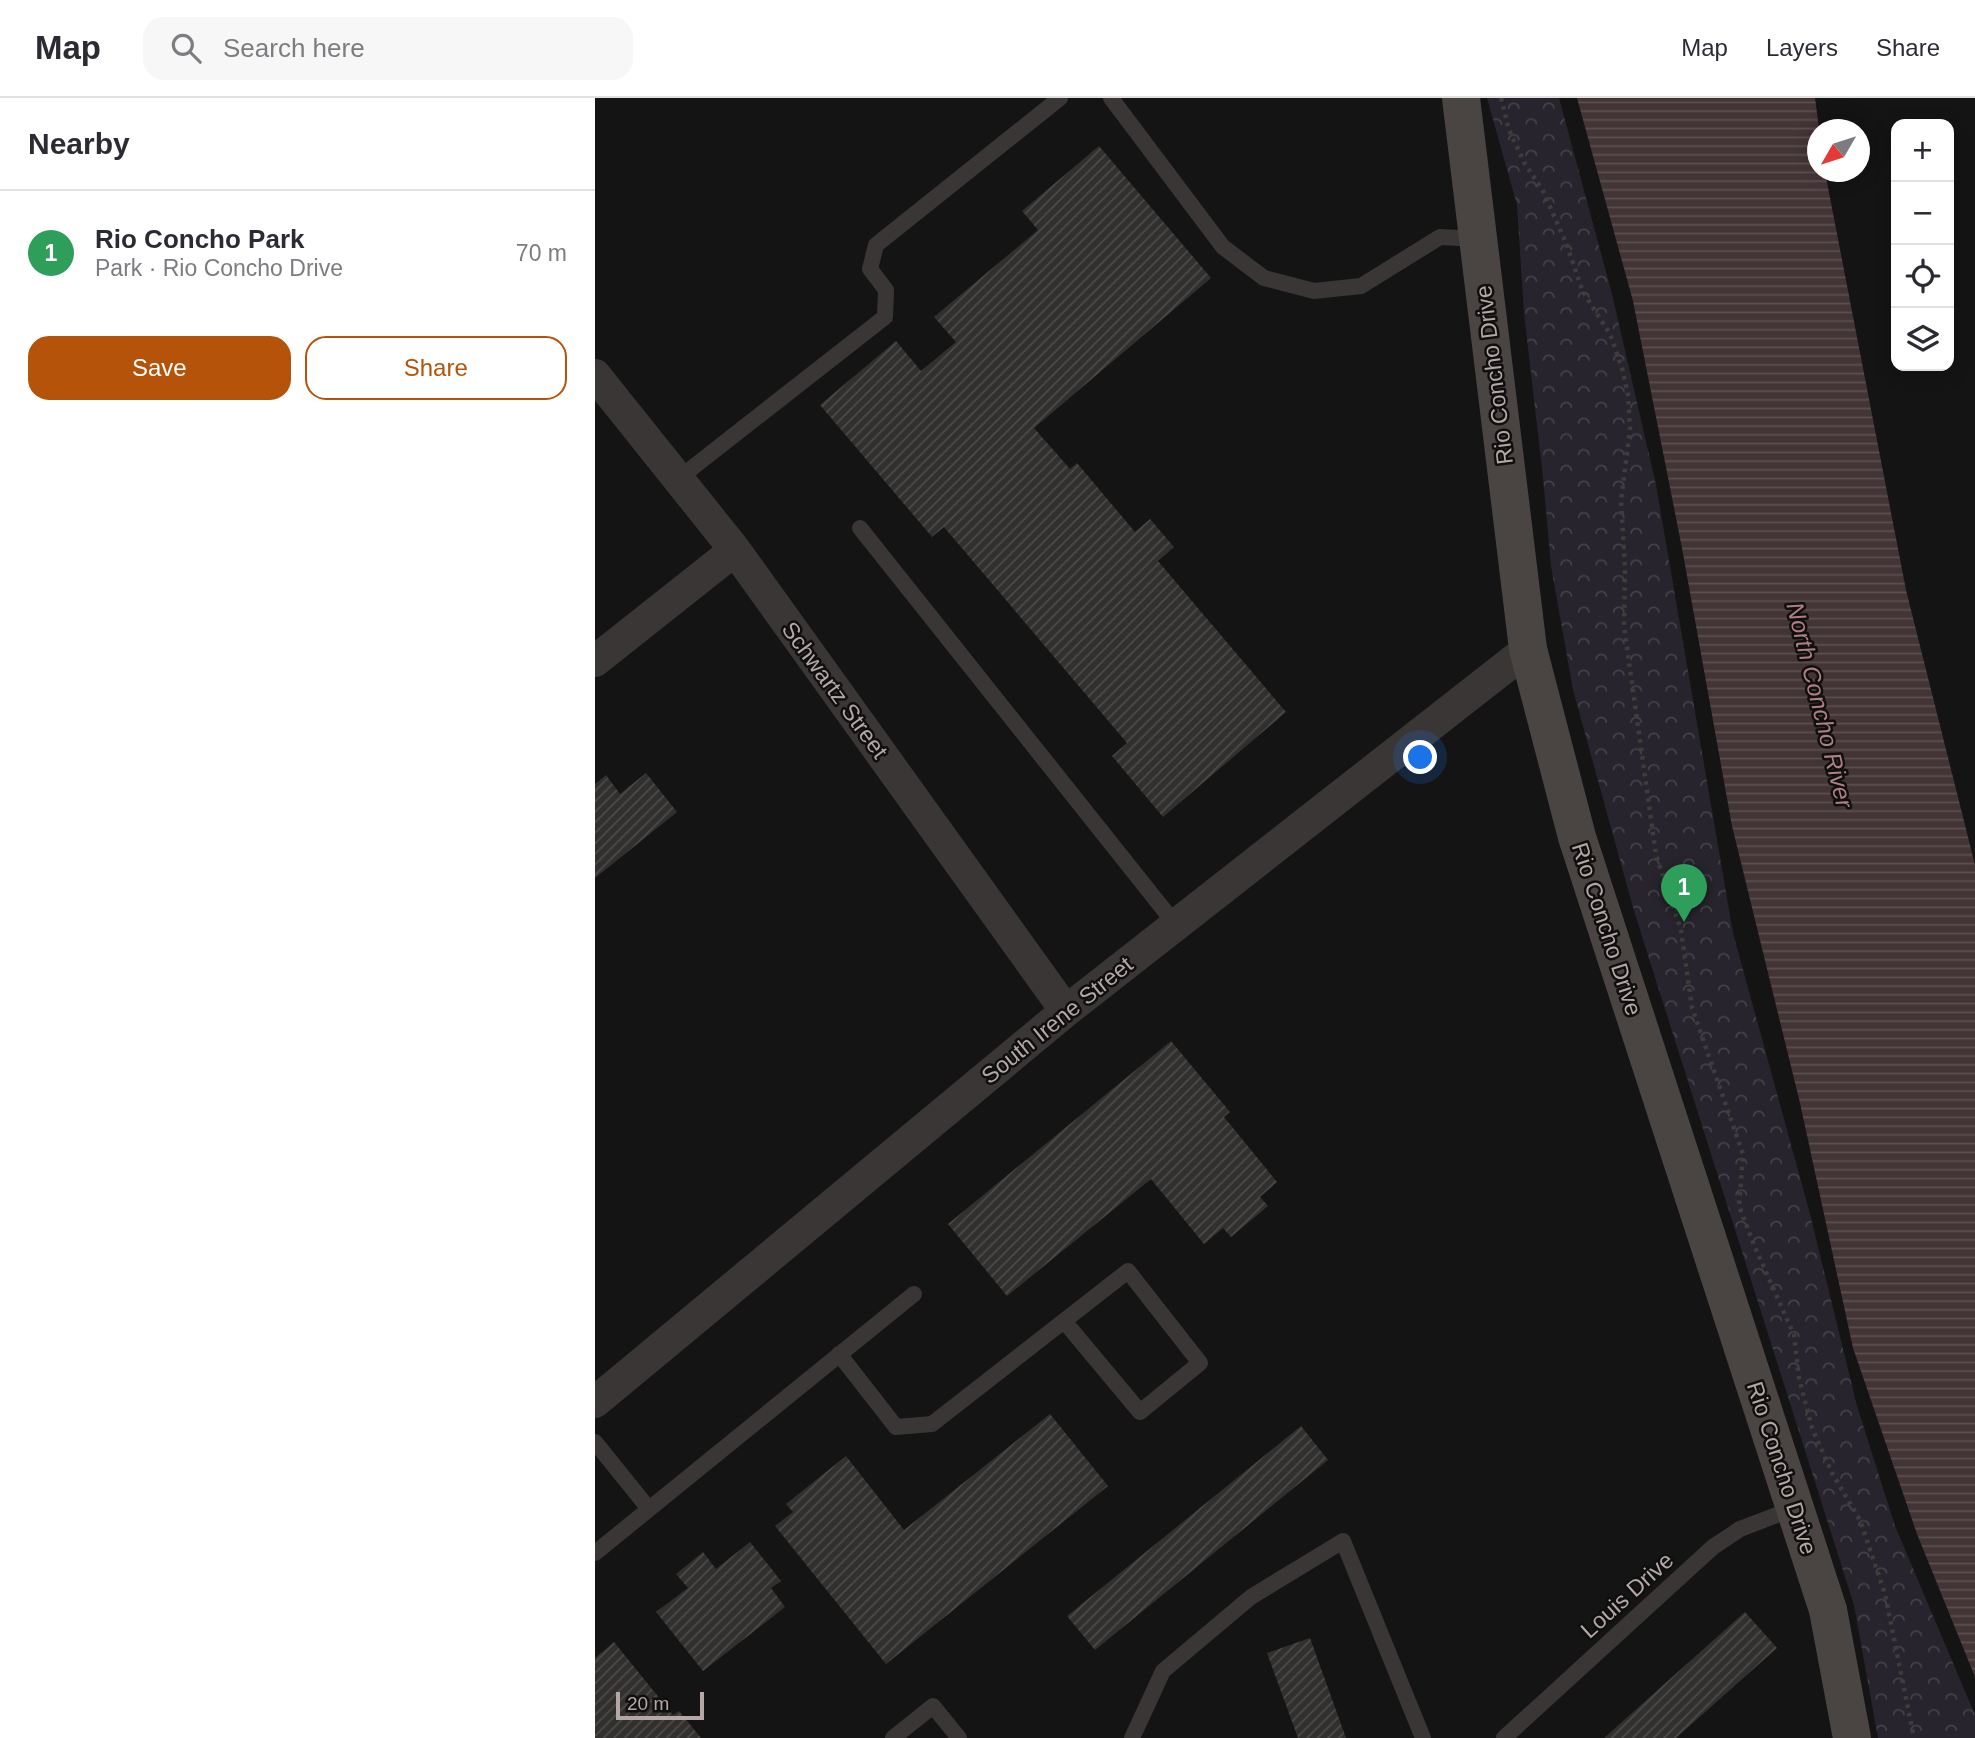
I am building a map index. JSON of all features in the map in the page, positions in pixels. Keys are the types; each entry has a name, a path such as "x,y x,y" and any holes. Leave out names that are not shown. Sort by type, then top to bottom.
{"street":[{"name":"Rio Concho Drive","path":"1461,98 1528,649 1577,837 1828,1610 1852,1738"},
{"name":"Schwartz Street","path":"595,375 735,550 1066,1011"},
{"path":"595,661 735,550"},
{"name":"South Irene Street","path":"595,1402 1066,1011 1528,649"}],"lane":[{"path":"678,479 885,317 885,290 870,269 876,245 1060,98"},
{"path":"1111,98 1223,247 1264,278 1314,291 1361,286 1440,237 1478,239"},
{"path":"860,528 1176,925"},
{"path":"839,1354 895,1427 932,1424 1128,1271 1201,1363 1140,1412 1065,1321"},
{"path":"595,1553 913,1293"},
{"path":"595,1442 649,1509"},
{"name":"Louis Drive","path":"1504,1738 1713,1547 1740,1529 1795,1508"},
{"path":"1132,1738 1163,1671 1251,1597 1343,1541 1423,1738"},
{"path":"893,1738 933,1706 959,1738"}],"path":[{"path":"1501,98 1510,130 1525,164 1543,191 1566,243 1583,292 1610,334 1622,368 1628,395 1630,429 1621,501 1625,568 1624,626 1656,855 1681,930 1692,1008 1743,1154 1739,1206 1794,1335 1799,1378 1812,1428 1832,1473 1860,1520 1885,1594 1914,1738"}],"green space":[{"path":"1487,98 1559,98 1612,294 1656,485 1733,933 1810,1214 1857,1406 1895,1526 1975,1715 1975,1738 1878,1738 1854,1605 1634,911 1573,690 1551,566 1524,313 1517,205"}],"water":[{"name":"North Concho River","path":"1577,98 1815,98 1818,119 1807,119 1807,182 1827,182 1906,590 1975,865 1975,1677 1917,1534 1853,1348 1800,1103 1732,826 1682,548 1633,301"}],"building":[{"path":"1099,146 1211,278 1034,428 1070,469 1077,463 1135,532 1150,519 1174,547 1158,561 1286,712 1163,817 1112,756 1127,743 944,527 932,537 820,405 896,341 921,371 956,342 934,317 1038,230 1022,211"},
{"path":"646,773 677,812 595,878 595,784 606,775 620,794"},
{"path":"1171,1041 1230,1112 1224,1117 1277,1182 1260,1197 1268,1206 1231,1237 1223,1228 1204,1244 1151,1179 1007,1296 948,1224"},
{"path":"1050,1414 1108,1486 886,1664 775,1526 793,1512 786,1504 846,1456 904,1530"},
{"path":"1301,1426 1328,1460 1095,1650 1067,1616"},
{"path":"750,1542 781,1581 771,1588 785,1607 703,1671 656,1612 688,1588 676,1574 703,1552 716,1569"},
{"path":"1745,1612 1777,1648 1676,1738 1604,1738"},
{"path":"1310,1638 1346,1738 1298,1738 1267,1653"},
{"path":"614,1642 673,1715 679,1711 701,1738 595,1738 595,1658"}],"place":[{"name":"Rio Concho Park","path":"1684,922"}]}
